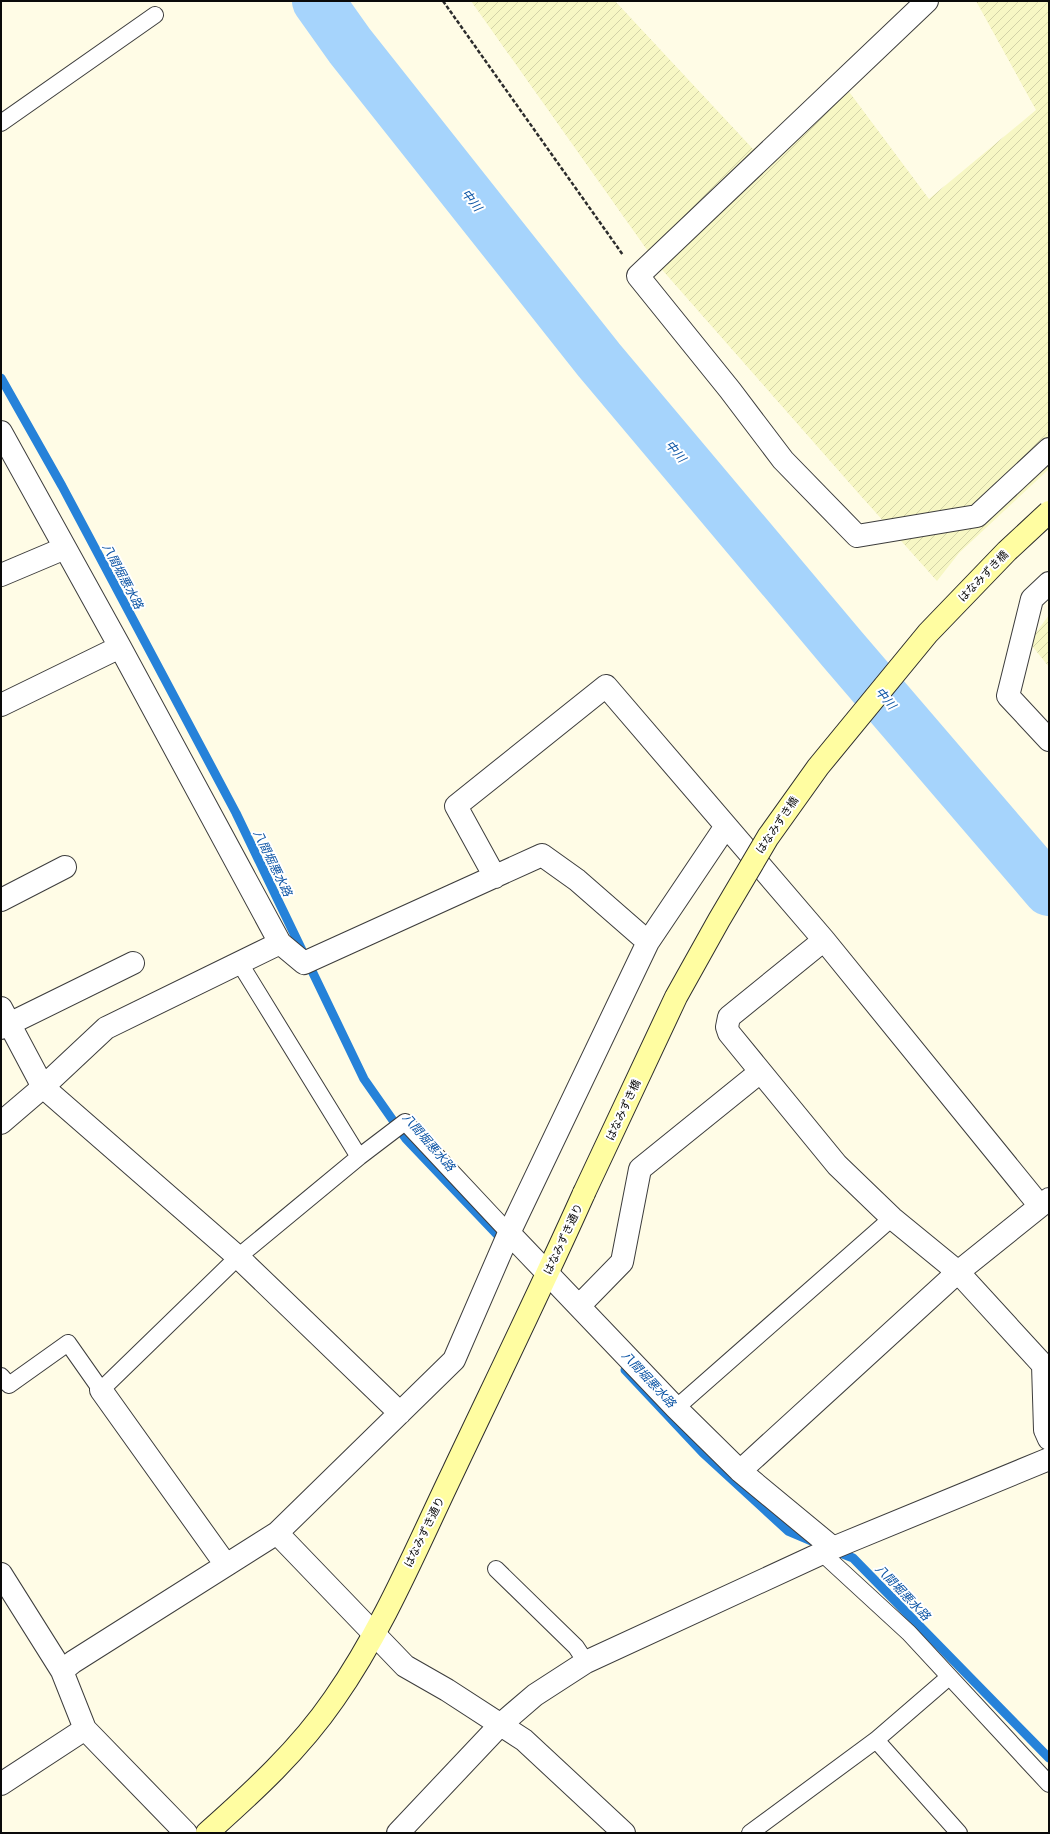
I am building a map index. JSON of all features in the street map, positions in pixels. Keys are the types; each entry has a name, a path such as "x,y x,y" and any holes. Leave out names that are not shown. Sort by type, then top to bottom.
{"street":[{"path":"926,1 638,276 730,390 783,460 857,536 977,516 1049,449"},
{"path":"2,435 120,647 280,943 304,963 542,855 577,880 648,942"},
{"name":"はなみずき橋","path":"584,1193 676,997 768,837 818,767 928,633 1007,551 1049,512"},
{"path":"1,575 65,548"},
{"path":"1049,583 1032,599 1008,696 1049,740"},
{"path":"1,705 120,647"},
{"path":"494,876 456,806 606,686 824,940 1044,1203 958,1272 740,1471"},
{"path":"62,1672 73,1662 277,1532 454,1360 505,1244 648,942 726,826"},
{"path":"1,900 65,866"},
{"path":"824,940 729,1018 727,1027 729,1033 837,1165 892,1218 958,1272 1043,1365 1045,1430 1049,1439"},
{"path":"1,1123 43,1087 106,1028 238,962 280,943"},
{"path":"133,963 4,1020 43,1087 238,1257 400,1413"},
{"path":"579,1306 622,1262 640,1169 760,1072"},
{"name":"はなみずき通り","path":"208,1833 247,1797 290,1753 333,1700 374,1635 560,1247 584,1193"},
{"path":"505,1244 544,1279 579,1306 676,1408 740,1471 828,1550"},
{"path":"101,1390 226,1565"},
{"path":"398,1833 500,1725 535,1695 586,1662 828,1550 1049,1458"},
{"path":"277,1532 405,1666 447,1690 524,1740 624,1833"},
{"path":"1,1574 62,1672 85,1729 186,1833"},
{"path":"1,1784 85,1729"}],"lane":[{"path":"1,123 155,15"},
{"path":"238,962 359,1157"},
{"path":"1,1376 9,1385 68,1343 101,1390 238,1257 359,1157 405,1122 505,1244"},
{"path":"676,1408 892,1218"},
{"path":"828,1550 909,1633 1049,1784"},
{"path":"496,1569 576,1647 586,1662"},
{"path":"750,1833 876,1740 949,1677"},
{"path":"876,1740 959,1833"}],"path":[{"path":"443,1 638,276"}],"green space":[{"path":"471,1 615,1 753,149 847,89 929,199 1036,110 976,1 1049,1 1049,469 959,553 937,581 657,264"},
{"path":"1049,615 1049,667 1029,642"}],"waterway":[{"name":"中川","path":"318,1 350,46 599,360 843,650 1049,890"},
{"name":"八間堀悪水路","path":"1,378 62,486 236,813 364,1079 406,1139 505,1243"},
{"name":"八間堀悪水路","path":"625,1370 703,1453 788,1531 814,1542"},
{"name":"八間堀悪水路","path":"835,1551 853,1558 1049,1758"}]}
